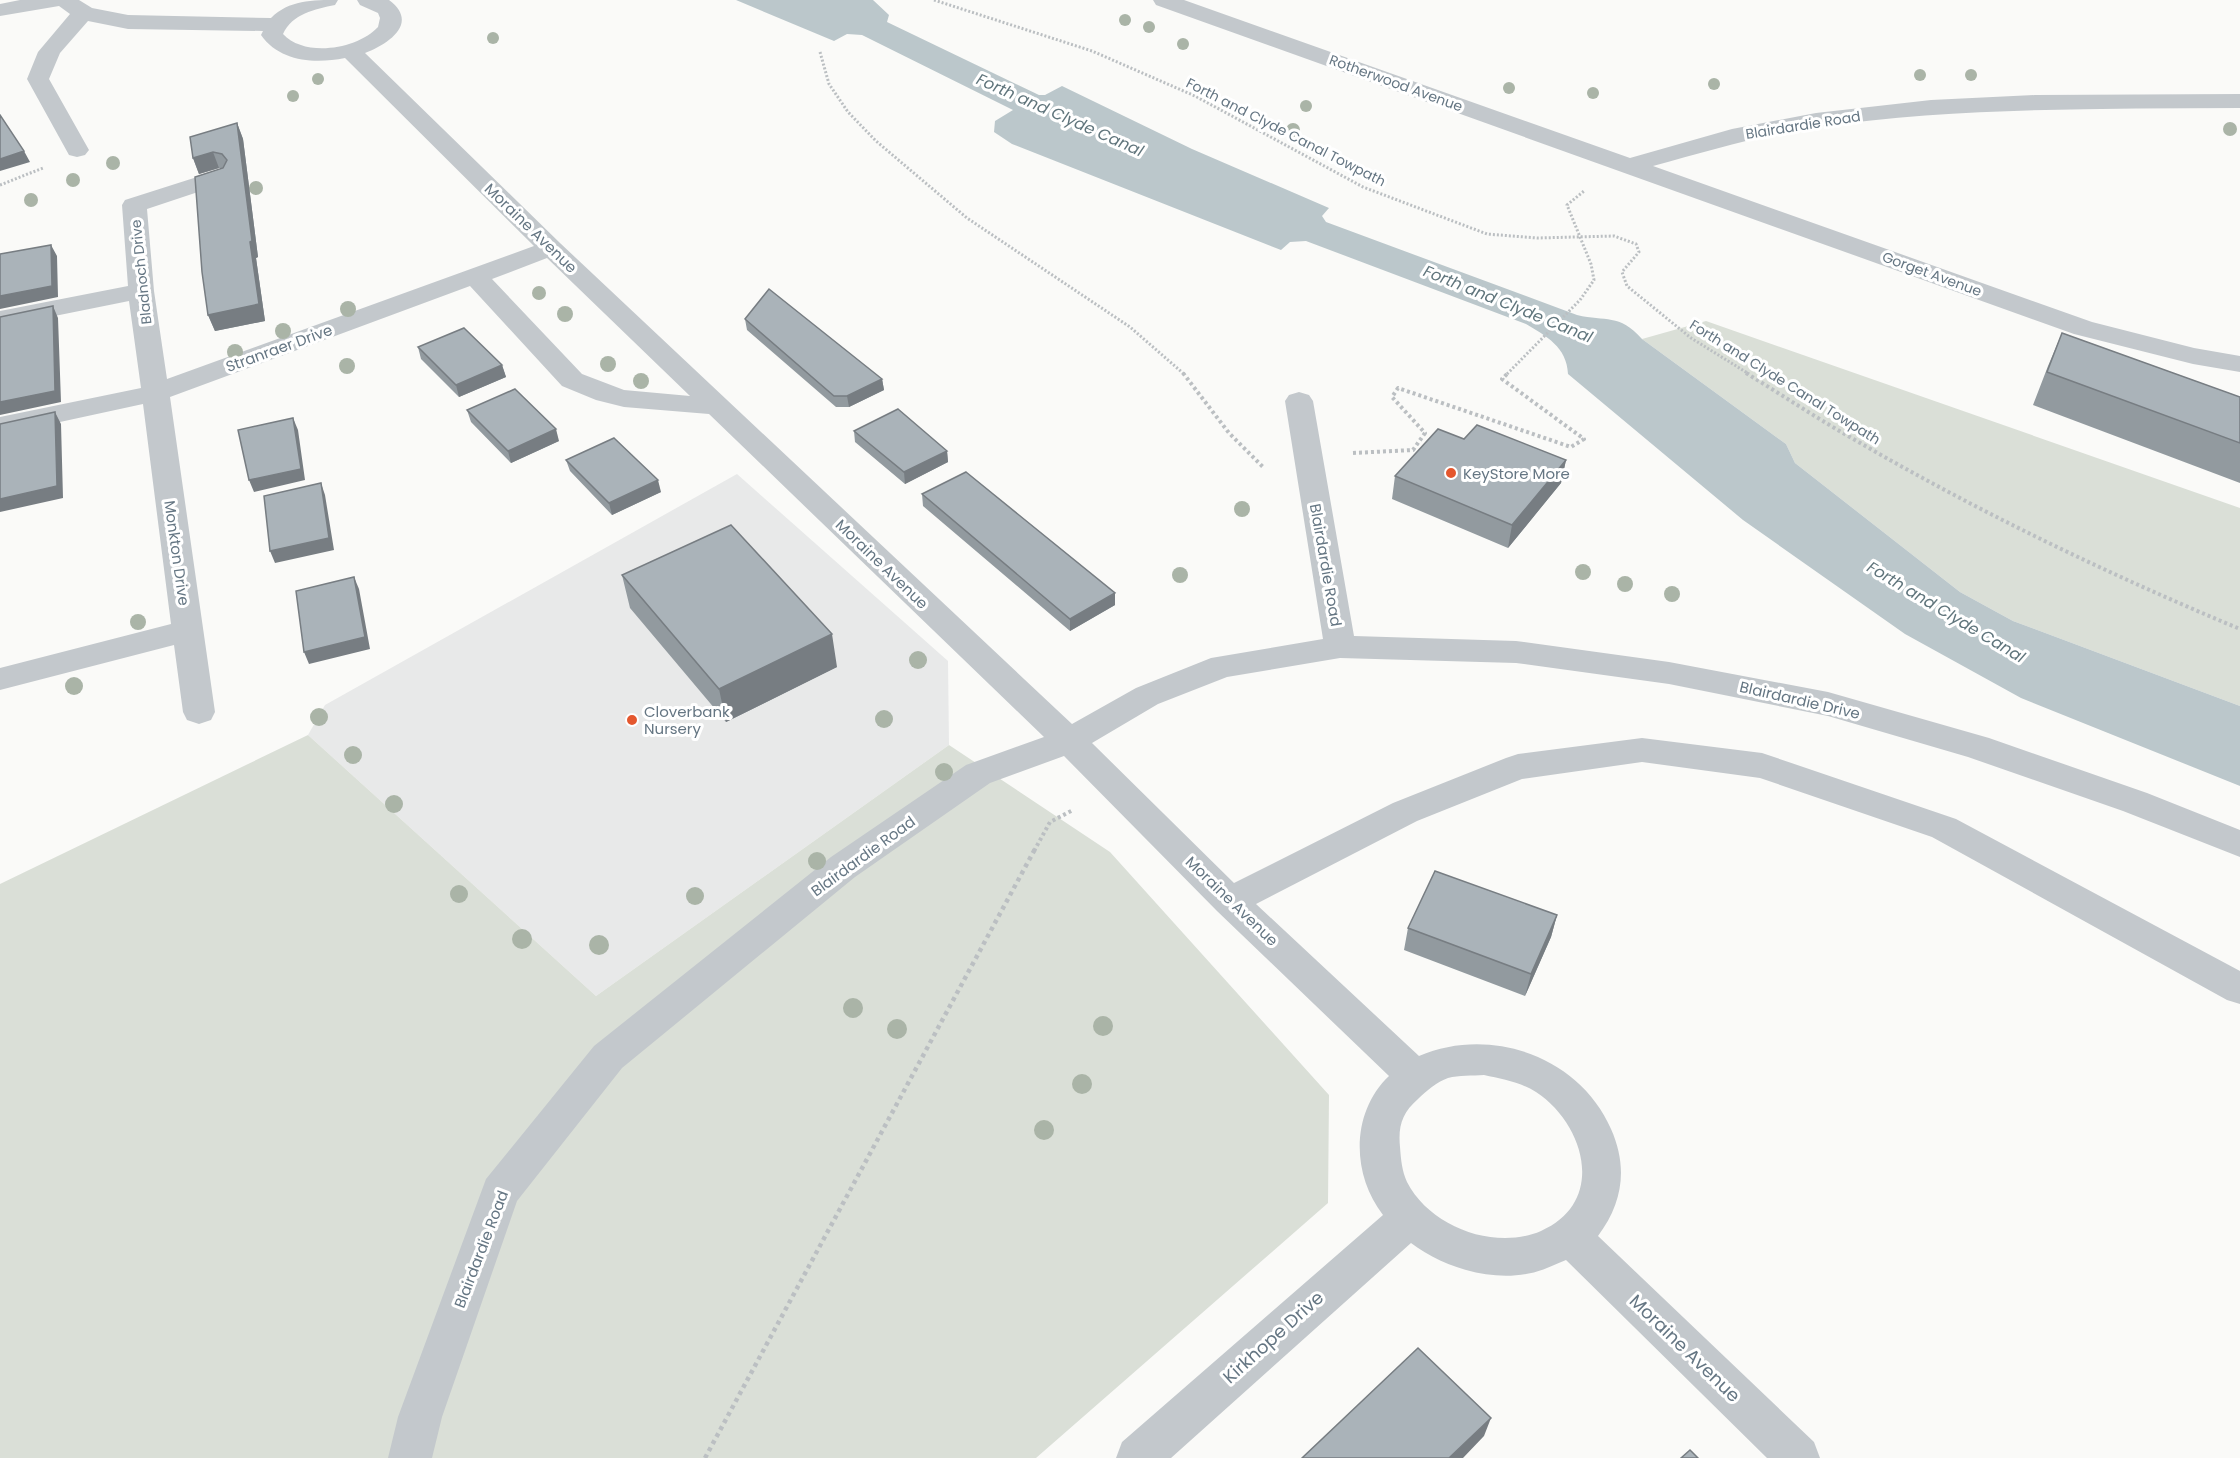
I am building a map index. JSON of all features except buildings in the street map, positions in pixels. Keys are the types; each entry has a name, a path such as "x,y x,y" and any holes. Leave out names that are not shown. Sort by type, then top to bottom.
{"street":[{"path":"0,10 57,0"},
{"path":"64,0 84,13 128,22 275,25"},
{"path":"327,0 298,8 284,16 275,25 272,35 277,44 289,51 328,54 350,50 369,43 383,34 391,24 392,15 386,7 368,0"},
{"name":"Rotherwood Avenue","path":"1164,0 1629,166"},
{"path":"77,150 38,79 39,69 71,24 84,13"},
{"name":"Moraine Avenue","path":"350,50 551,248 1069,741 1230,901 1415,1076"},
{"name":"Blairdardie Road","path":"1629,166 1743,134 1816,120 1931,107 2035,102 2240,101"},
{"name":"Gorget Avenue","path":"1629,166 2083,328 2193,356 2240,364"},
{"name":"Bladnoch Drive","path":"155,393 141,291 134,205 219,177"},
{"name":"Stranraer Drive","path":"0,426 155,393 551,248"},
{"path":"475,276 572,380 590,390 627,399 716,406"},
{"path":"0,319 141,291"},
{"name":"Monkton Drive","path":"155,393 199,712"},
{"name":"Blairdardie Road","path":"410,1458 420,1417 500,1192 608,1057 843,867 978,774 1069,741 1147,696 1222,666 1340,648 1299,401"},
{"path":"0,679 187,631"},
{"name":"Blairdardie Drive","path":"1340,648 1516,652 1669,672 1828,704 1977,747 2135,802 2240,844"},
{"path":"1230,901 1405,812 1518,767 1642,750 1762,766 1944,828 2240,989"},
{"path":"1484,1059 1522,1067 1556,1085 1584,1112 1600,1144 1604,1179 1595,1211 1571,1237 1542,1252 1508,1258 1472,1254 1438,1240 1409,1218 1388,1189 1377,1157 1380,1125 1392,1097 1415,1076 1448,1062 1484,1059"},
{"name":"Kirkhope Drive","path":"1138,1458 1409,1218"},
{"name":"Moraine Avenue","path":"1571,1237 1798,1458"}],"path":[{"name":"Forth and Clyde Canal Towpath","path":"934,0 1092,51 1195,96 1363,187 1487,234 1537,238 1614,236 1627,239 1636,244 1639,252 1622,272 1627,286 1691,338 1854,440 2011,525 2153,593 2240,629"},
{"path":"820,52 829,84 848,112 876,141 967,218 1130,327 1183,373 1229,434 1291,495 1318,514"},
{"path":"1308,456 1413,450 1425,433 1392,397 1398,388 1571,447 1584,439 1502,379 1580,300 1594,280 1591,264 1567,205 1602,175 1629,166"},
{"path":"705,1458 1050,822"}],"shaded area":[{"path":"1706,321 2240,508 2240,706 2013,621 1960,592 1795,463 1786,444 1642,339"},
{"name":"Cloverbank Nursery","path":"737,474 948,661 949,745 596,996 308,735 325,705"},
{"path":"308,735 596,996 949,745 1110,852 1329,1095 1328,1203 1036,1458 0,1458 0,884"}],"water":[{"name":"Forth and Clyde Canal","path":"736,0 873,0 889,15 887,22 1039,95 1045,95 1062,86 1192,149 1329,208 1322,216 1326,222 1577,315 1612,320 1626,325 1786,444 1795,463 1960,592 2013,621 2240,706 2240,786 2021,698 1905,634 1743,520 1568,374 1560,349 1526,324 1306,241 1290,242 1281,250 1012,144 994,132 995,121 1013,110 862,35 847,34 834,41"}],"place":[{"name":"KeyStore More","path":"1451,473"},
{"name":"Cloverbank Nursery","path":"632,720"}]}
